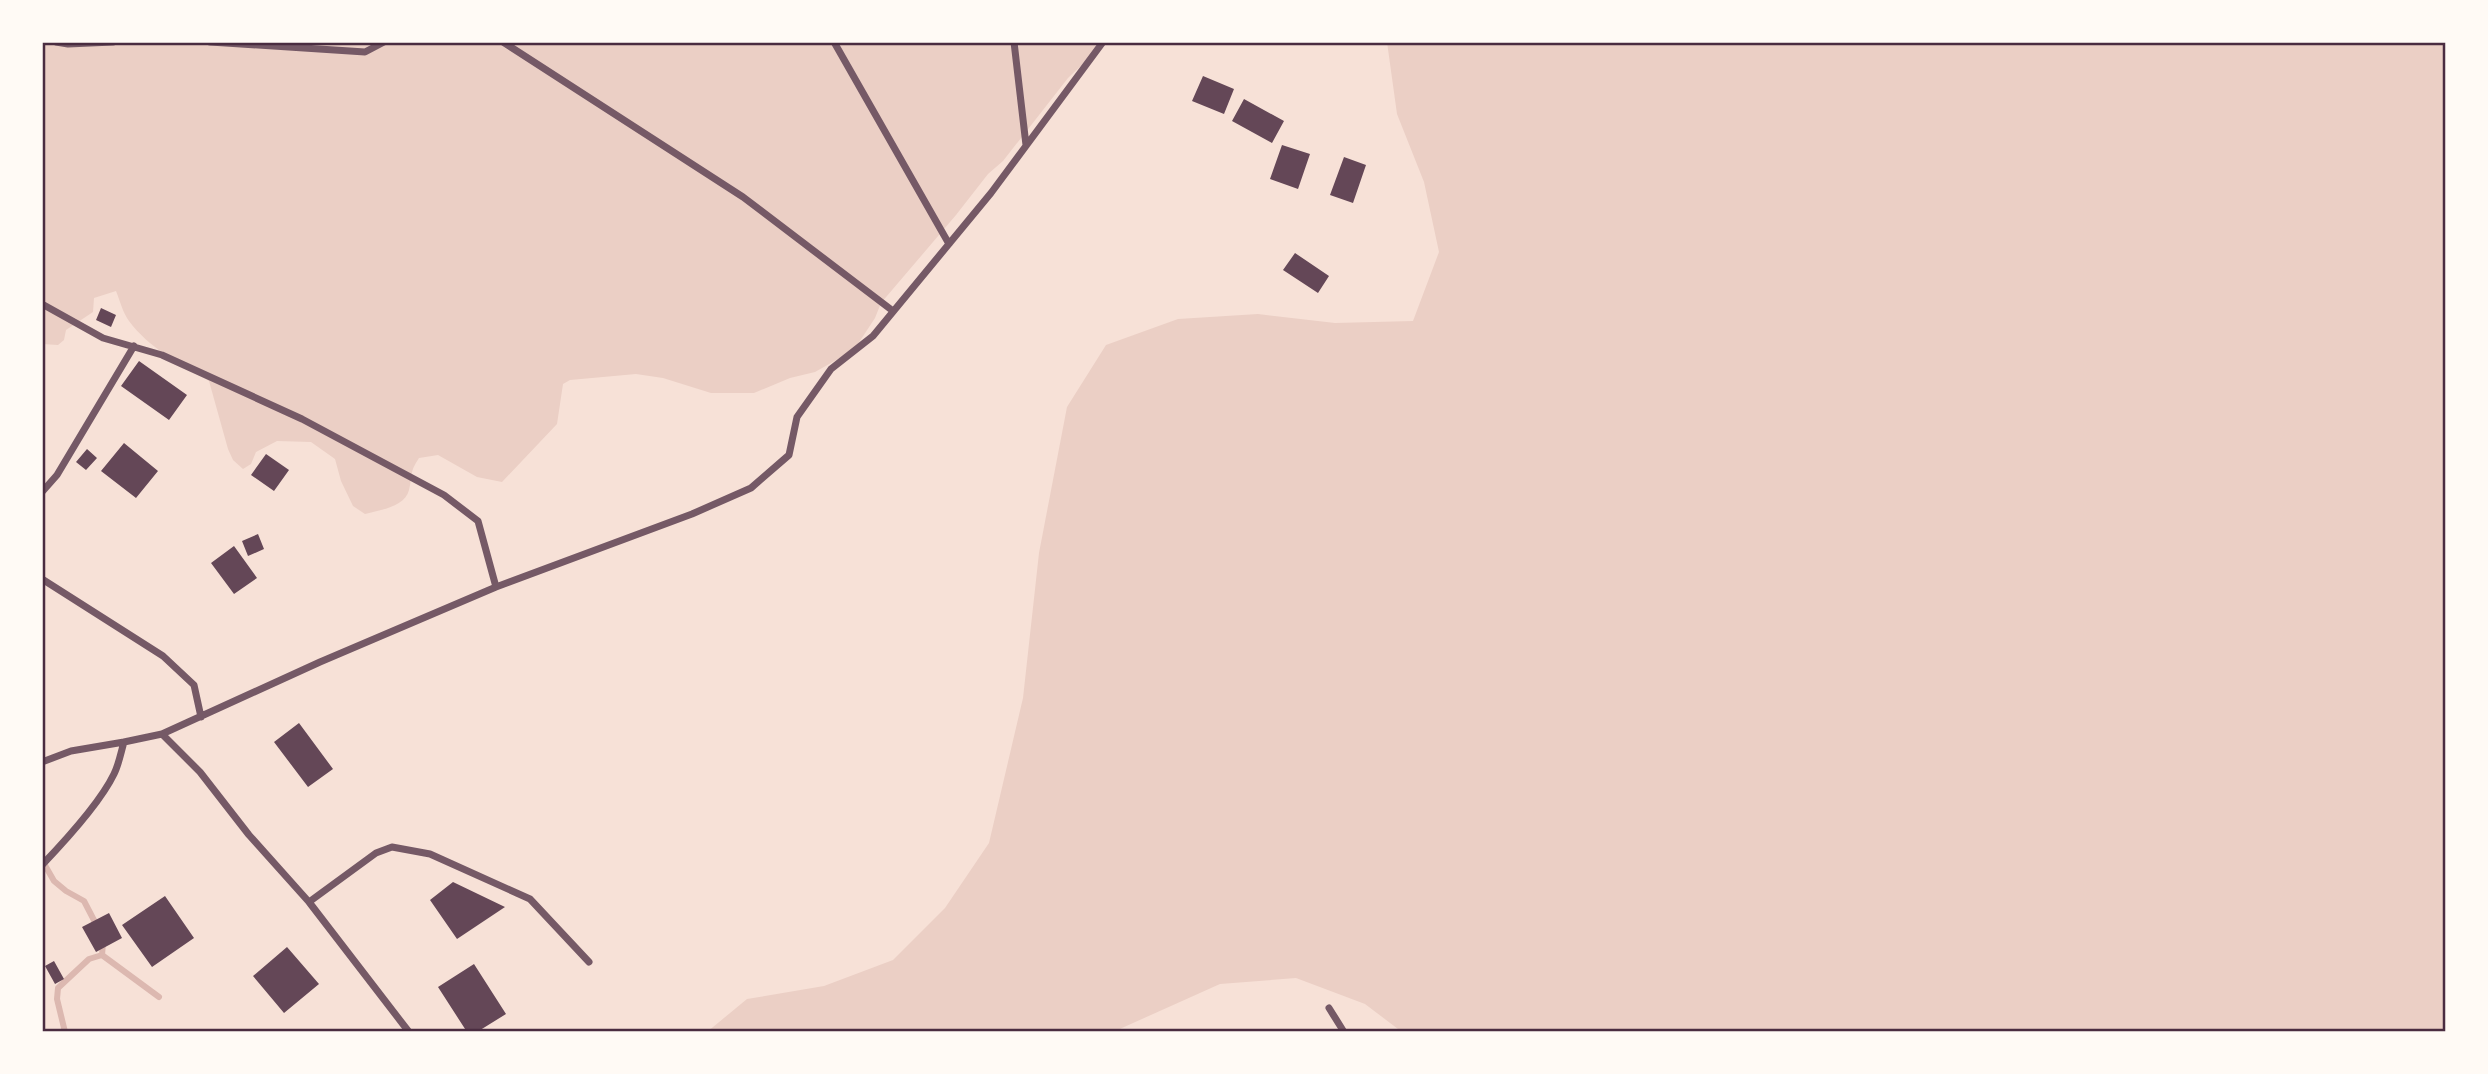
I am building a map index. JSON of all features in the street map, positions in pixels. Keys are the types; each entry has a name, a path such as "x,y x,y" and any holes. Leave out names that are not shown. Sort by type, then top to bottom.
{"street":[{"path":"56,42 113,42"},
{"path":"210,42 365,52 384,42"},
{"path":"503,42 743,197 893,311"},
{"path":"834,42 949,244"},
{"path":"1014,42 1026,146"},
{"path":"42,762 72,751 162,733 496,587 692,514 751,488 789,455 797,417 831,369 873,336 1026,146 1103,42"},
{"path":"42,304 103,338 162,355 302,419 444,495 478,521 496,587"},
{"path":"42,492 57,475 134,346"},
{"path":"42,579 163,656 194,685 201,717"},
{"path":"162,733 200,772 249,835 309,902 409,1032"},
{"path":"42,865 61,846 107,785 114,774 124,742"},
{"path":"309,902 376,853 392,847 430,854 530,899 589,962"},
{"path":"1329,1008 1344,1032"}],"shaded area":[{"path":"42,42 1106,42 1068,78 1003,161 988,174 881,303 875,318 854,350 815,372 790,378 754,393 711,393 663,378 636,374 570,380 563,384 557,424 502,482 477,477 438,455 419,458 412,470 407,496 391,507 365,514 353,506 341,481 335,459 311,442 277,441 256,452 251,464 243,469 233,460 228,449 209,381 166,355 137,331 123,311 116,291 94,298 93,312 66,330 64,340 58,345 42,344"},
{"path":"1387,42 2446,42 2446,1032 1402,1032 1365,1004 1296,978 1220,984 1113,1032 707,1032 747,999 824,986 893,960 945,908 989,843 1023,698 1039,553 1067,407 1106,345 1178,319 1258,314 1335,323 1413,321 1439,252 1424,182 1397,114"}],"building":[{"path":"1203,76 1234,89 1224,114 1192,101"},
{"path":"1244,99 1284,121 1272,143 1232,121"},
{"path":"1282,145 1310,154 1298,189 1270,179"},
{"path":"1344,157 1366,165 1353,203 1330,195"},
{"path":"1295,253 1329,276 1318,293 1283,270"},
{"path":"101,308 116,315 111,327 96,320"},
{"path":"139,361 187,395 169,420 121,386"},
{"path":"124,443 158,471 136,498 101,471"},
{"path":"87,449 97,458 86,470 76,462"},
{"path":"266,454 289,470 274,491 251,475"},
{"path":"258,534 264,549 248,556 242,541"},
{"path":"234,546 257,578 234,594 211,563"},
{"path":"299,723 333,769 308,787 274,742"},
{"path":"453,882 505,907 457,939 430,900"},
{"path":"165,896 194,938 152,967 122,925"},
{"path":"109,913 122,938 96,952 82,927"},
{"path":"287,947 319,984 284,1013 253,976"},
{"path":"54,961 64,979 55,984 45,966"},
{"path":"474,964 506,1014 477,1032 467,1032 438,987"}],"waterway":[{"path":"42,860 54,881 84,901 97,926"},
{"path":"102,955 103,943"},
{"path":"102,955 159,997"},
{"path":"65,1032 57,999 58,988 89,959 102,955"}]}
